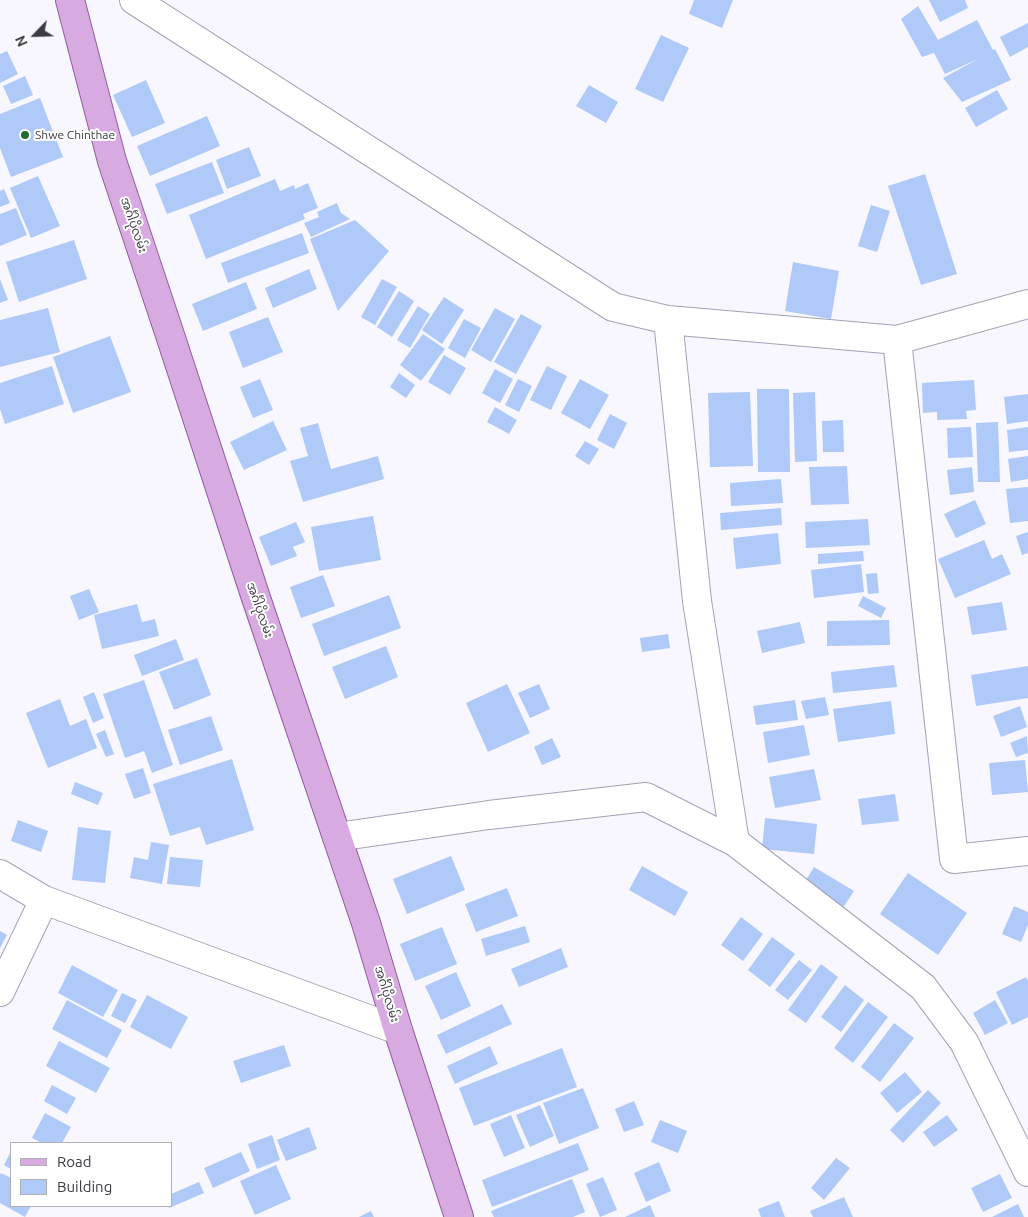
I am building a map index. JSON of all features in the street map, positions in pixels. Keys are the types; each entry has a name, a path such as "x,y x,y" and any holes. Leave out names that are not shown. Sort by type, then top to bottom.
{"main road":[{"name":"အင်္ဂါပိုလမ်း","path":"70,0 112,161 176,350 255,595 366,923 458,1217"}],"street":[{"path":"134,0 613,307 668,320 898,340 1028,304"},
{"path":"668,320 697,601 735,842"},
{"path":"898,340 954,859 1028,851"},
{"path":"337,837 488,815 646,797 735,842 923,987 964,1042 1028,1172"},
{"path":"0,874 44,900 398,1030"},
{"path":"0,992 44,900"}],"building":[{"path":"694,0 733,0 722,28 689,14"},
{"path":"929,0 965,0 968,8 940,22"},
{"path":"918,6 938,40 977,20 1011,80 962,102 943,78 978,59 945,74 934,53 922,57 901,19"},
{"path":"1028,23 1028,47 1010,57 1000,37"},
{"path":"661,35 689,48 663,102 635,89"},
{"path":"7,51 18,74 0,83 0,54"},
{"path":"25,76 33,95 11,104 3,86"},
{"path":"146,80 165,123 132,137 113,95"},
{"path":"589,85 618,102 606,123 576,106"},
{"path":"997,90 1008,109 976,127 965,108"},
{"path":"40,98 63,157 11,177 0,148 0,114"},
{"path":"207,116 220,146 150,176 137,146"},
{"path":"249,147 261,176 227,189 216,160"},
{"path":"212,162 224,193 167,214 155,184"},
{"path":"925,174 957,274 921,285 888,186"},
{"path":"38,176 60,226 31,238 10,188"},
{"path":"275,179 280,191 294,185 295,189 308,183 318,208 303,214 305,219 206,259 189,215"},
{"path":"4,189 10,203 0,207 0,191"},
{"path":"337,203 341,213 350,219 311,237 304,223 319,217 317,212"},
{"path":"871,205 890,211 877,252 858,246"},
{"path":"16,208 27,235 0,246 0,214"},
{"path":"355,220 389,251 338,311 310,239"},
{"path":"302,233 309,253 228,283 221,263"},
{"path":"74,240 87,279 19,302 6,262"},
{"path":"793,262 839,271 831,319 785,311"},
{"path":"309,269 317,289 273,308 265,288"},
{"path":"0,279 8,300 0,303"},
{"path":"382,279 397,287 375,325 361,317"},
{"path":"246,282 257,309 203,331 192,304"},
{"path":"399,291 414,301 392,337 377,327"},
{"path":"444,297 464,310 442,344 422,330"},
{"path":"418,306 430,314 410,348 397,340"},
{"path":"48,308 60,352 0,367 0,320"},
{"path":"495,308 515,319 491,362 471,350"},
{"path":"521,314 542,326 516,374 494,362"},
{"path":"268,317 283,352 243,368 229,332"},
{"path":"464,319 481,328 465,358 448,348"},
{"path":"423,334 445,349 421,381 400,365"},
{"path":"110,336 131,392 73,413 53,357"},
{"path":"444,355 466,368 450,395 428,382"},
{"path":"52,366 64,404 5,424 0,409 0,383"},
{"path":"547,366 567,376 551,410 530,400"},
{"path":"495,369 513,379 500,403 482,393"},
{"path":"399,373 415,385 406,398 390,387"},
{"path":"260,379 273,410 253,418 240,387"},
{"path":"518,379 532,386 519,412 505,405"},
{"path":"580,379 609,395 590,429 561,413"},
{"path":"974,380 976,410 966,411 967,419 937,420 937,412 923,413 922,383"},
{"path":"757,389 789,389 790,472 758,472"},
{"path":"750,392 753,466 710,467 708,393"},
{"path":"815,392 817,461 795,462 793,393"},
{"path":"1028,394 1028,421 1007,424 1004,397"},
{"path":"495,407 517,420 509,434 487,422"},
{"path":"610,414 627,423 614,449 597,440"},
{"path":"843,420 844,452 823,452 822,421"},
{"path":"273,421 287,450 244,470 230,442"},
{"path":"998,422 1000,482 978,482 976,423"},
{"path":"318,423 331,469 378,456 384,479 303,502 290,461 308,456 300,428"},
{"path":"971,427 973,457 948,458 947,428"},
{"path":"1028,427 1028,450 1009,452 1007,430"},
{"path":"585,441 599,449 589,465 575,456"},
{"path":"1028,456 1028,479 1011,482 1008,459"},
{"path":"847,466 849,504 811,505 809,467"},
{"path":"972,467 974,492 950,495 947,470"},
{"path":"781,479 783,503 731,506 730,483"},
{"path":"1028,487 1028,521 1010,523 1006,489"},
{"path":"975,500 986,524 956,538 944,514"},
{"path":"781,508 782,525 721,530 720,513"},
{"path":"373,516 381,560 319,571 311,527"},
{"path":"868,519 870,545 806,548 805,522"},
{"path":"296,522 305,542 293,547 297,556 271,566 259,537"},
{"path":"1028,532 1028,553 1022,555 1016,536"},
{"path":"778,533 781,564 736,569 733,538"},
{"path":"984,540 992,559 1002,554 1011,574 955,598 938,559"},
{"path":"863,551 864,561 818,564 818,554"},
{"path":"861,564 864,592 814,598 811,570"},
{"path":"877,573 879,593 868,594 866,574"},
{"path":"323,575 335,606 301,618 290,587"},
{"path":"89,589 99,612 79,620 70,596"},
{"path":"389,595 401,628 324,656 312,624"},
{"path":"863,596 886,608 881,618 858,606"},
{"path":"1002,602 1007,630 972,635 967,607"},
{"path":"137,604 142,622 155,619 159,636 102,649 94,615"},
{"path":"889,620 890,645 827,646 827,621"},
{"path":"800,622 805,643 762,653 757,631"},
{"path":"668,634 670,648 642,652 640,638"},
{"path":"176,639 184,660 142,676 134,655"},
{"path":"386,646 398,677 345,699 332,667"},
{"path":"197,658 211,695 174,710 159,672"},
{"path":"894,665 897,687 833,693 831,672"},
{"path":"1028,666 1028,698 976,706 971,675"},
{"path":"144,680 173,765 152,773 144,751 125,758 103,694"},
{"path":"507,684 530,733 488,752 466,703"},
{"path":"539,684 550,709 530,718 518,693"},
{"path":"94,692 104,718 93,723 83,697"},
{"path":"825,697 829,715 806,719 801,701"},
{"path":"60,699 70,726 86,719 97,748 48,768 26,713"},
{"path":"795,700 798,720 756,725 753,706"},
{"path":"891,701 895,734 838,742 833,709"},
{"path":"1020,706 1027,727 1001,737 993,716"},
{"path":"211,716 223,750 180,765 168,730"},
{"path":"804,725 810,755 768,763 763,732"},
{"path":"105,730 114,754 106,757 96,734"},
{"path":"1027,736 1028,753 1016,757 1010,743"},
{"path":"552,738 561,757 542,765 534,747"},
{"path":"232,759 254,830 206,845 200,827 170,836 153,784"},
{"path":"1025,760 1028,792 992,795 989,763"},
{"path":"143,768 151,793 134,799 125,774"},
{"path":"814,769 821,800 775,808 769,777"},
{"path":"75,782 103,793 98,805 71,794"},
{"path":"895,794 899,821 862,825 858,799"},
{"path":"765,818 817,824 814,854 762,849"},
{"path":"18,820 48,831 41,852 11,841"},
{"path":"78,827 111,831 105,883 72,880"},
{"path":"151,842 169,845 162,884 130,878 134,857 148,860"},
{"path":"451,856 465,890 407,914 393,879"},
{"path":"170,857 203,860 200,887 167,884"},
{"path":"642,866 688,892 675,916 629,890"},
{"path":"814,867 854,891 839,914 800,890"},
{"path":"908,873 967,913 938,955 880,914"},
{"path":"507,888 518,916 476,932 465,904"},
{"path":"1014,906 1028,912 1028,925 1021,942 1002,934"},
{"path":"741,917 763,934 743,961 721,945"},
{"path":"525,926 530,942 486,956 481,939"},
{"path":"442,927 457,964 415,981 400,944"},
{"path":"0,931 7,935 0,948"},
{"path":"772,937 795,954 770,987 748,970"},
{"path":"561,948 568,967 519,987 511,969"},
{"path":"799,960 812,970 788,1000 775,990"},
{"path":"821,964 838,977 806,1023 788,1010"},
{"path":"72,965 118,990 103,1017 58,993"},
{"path":"456,972 471,1006 441,1020 425,986"},
{"path":"1026,977 1028,981 1028,1017 1012,1025 996,992"},
{"path":"845,985 864,1000 841,1032 821,1017"},
{"path":"122,993 137,1000 125,1023 111,1016"},
{"path":"147,995 188,1017 171,1049 130,1027"},
{"path":"67,1000 122,1030 107,1058 52,1029"},
{"path":"995,1000 1008,1023 985,1035 973,1013"},
{"path":"868,1002 888,1017 853,1063 834,1048"},
{"path":"502,1004 512,1024 446,1054 437,1035"},
{"path":"894,1023 914,1038 880,1082 861,1067"},
{"path":"59,1041 110,1068 96,1093 46,1066"},
{"path":"284,1045 291,1066 241,1083 233,1061"},
{"path":"490,1046 498,1064 455,1084 447,1066"},
{"path":"562,1048 577,1087 474,1126 459,1088"},
{"path":"905,1072 922,1092 897,1113 880,1093"},
{"path":"52,1085 76,1098 67,1114 44,1101"},
{"path":"583,1088 599,1128 559,1144 543,1103"},
{"path":"928,1090 941,1103 903,1143 890,1130"},
{"path":"634,1101 644,1125 624,1132 615,1109"},
{"path":"540,1105 554,1136 530,1147 516,1115"},
{"path":"45,1113 71,1127 63,1142 40,1142 32,1138"},
{"path":"511,1115 525,1148 504,1157 490,1124"},
{"path":"947,1115 958,1130 934,1147 923,1132"},
{"path":"660,1120 687,1131 678,1153 651,1142"},
{"path":"309,1127 317,1149 286,1161 277,1140"},
{"path":"272,1135 280,1160 257,1169 248,1144"},
{"path":"578,1143 589,1170 492,1207 482,1180"},
{"path":"241,1152 250,1171 213,1188 204,1168"},
{"path":"10,1153 10,1168 4,1165"},
{"path":"836,1158 850,1168 824,1200 811,1188"},
{"path":"659,1162 671,1191 646,1202 634,1173"},
{"path":"276,1165 291,1199 255,1215 240,1181"},
{"path":"1,1173 10,1178 10,1207 30,1207 25,1217 0,1203"},
{"path":"1000,1174 1012,1198 983,1212 971,1188"},
{"path":"603,1177 617,1210 600,1217 586,1184"},
{"path":"572,1179 585,1212 573,1217 494,1217 491,1211"},
{"path":"199,1182 204,1193 172,1207 172,1194"},
{"path":"844,1197 853,1217 813,1217 810,1211"},
{"path":"779,1201 785,1217 761,1217 758,1209"},
{"path":"1018,1204 1024,1217 992,1217"},
{"path":"650,1205 655,1217 625,1217"},
{"path":"371,1211 374,1217 359,1217"}],"place":[{"name":"Shwe Chinthae","path":"25,135"}]}
